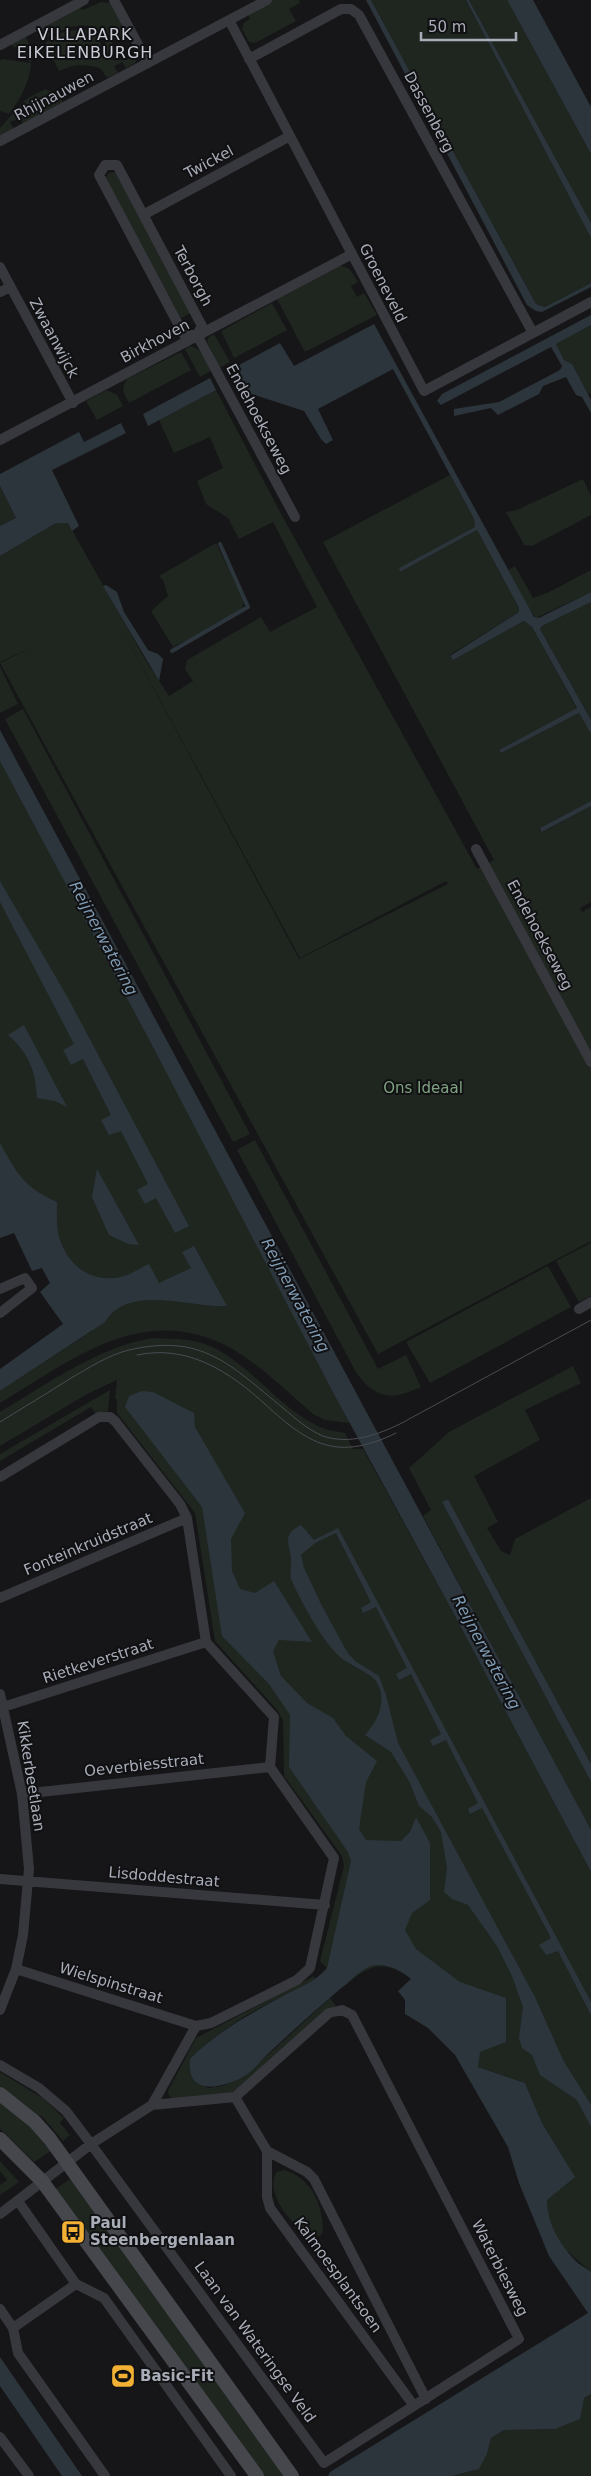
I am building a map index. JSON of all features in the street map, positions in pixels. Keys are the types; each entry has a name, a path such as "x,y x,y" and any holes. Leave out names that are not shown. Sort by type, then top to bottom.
{"street":[{"path":"0,45 84,0"},
{"path":"114,0 148,63"},
{"name":"Rhijnauwen","path":"0,141 267,0"},
{"name":"Dassenberg","path":"249,58 341,9 351,9 359,15 534,333"},
{"name":"Groeneveld","path":"229,20 424,391 591,302"},
{"name":"Twickel","path":"143,215 290,136"},
{"name":"Terborgh","path":"105,165 117,165 143,215 202,326 197,335 184,336 98,175 105,165"},
{"name":"Birkhoven","path":"0,440 352,254"},
{"name":"Zwaanwijck","path":"0,267 73,403"},
{"path":"0,292 10,286"},
{"name":"Endehoekseweg","path":"197,335 295,517"},
{"name":"Endehoekseweg","path":"476,849 591,1062"},
{"path":"0,1289 25,1278 32,1288 0,1313"},
{"path":"579,1309 591,1302"},
{"path":"0,1477 99,1417 110,1417 180,1504 187,1518 206,1642 274,1717 270,1767 334,1858 310,1968 288,1984 211,2023 196,2026 152,2105"},
{"name":"Fonteinkruidstraat","path":"0,1598 187,1518"},
{"name":"Rietkeverstraat","path":"2,1707 206,1642"},
{"name":"Kikkerbeetlaan","path":"0,1694 22,1794 28,1881 23,1935 16,1969 0,2010"},
{"name":"Oeverbiesstraat","path":"22,1794 270,1767"},
{"name":"Lisdoddestraat","path":"0,1879 325,1905"},
{"name":"Wielspinstraat","path":"16,1969 196,2026"},
{"name":"Waterbiesweg","path":"235,2097 330,2013 342,2010 352,2015 520,2339 324,2463"},
{"name":"Laan van Wateringse Veld","path":"0,2065 39,2088 66,2111 324,2463"},
{"path":"0,2094 35,2122 66,2162 292,2476"},
{"path":"0,2214 91,2144 152,2105 235,2097 267,2152"},
{"path":"0,2139 42,2182 257,2476"},
{"name":"Kalmoesplantsoen","path":"414,2406 270,2208 267,2197 267,2152 307,2172 314,2178 426,2398"},
{"path":"18,2201 76,2284 104,2298 231,2476"},
{"path":"13,2328 76,2284"},
{"path":"0,2309 13,2328 18,2353 106,2476"},
{"path":"0,2437 29,2476"}],"green space":[{"path":"272,0 299,0 300,3 289,9 296,21 255,43 249,42 242,29 244,23 250,19 248,15 271,3"},
{"path":"371,0 466,0 591,238 591,283 545,307 536,304"},
{"path":"469,0 507,0 591,154 591,223"},
{"path":"101,2 111,3 127,32 112,41 113,48 107,54 104,38 99,31 92,27 84,25 66,28 43,39 37,30 78,7 83,10"},
{"path":"76,30 89,31 97,35 101,43 103,56 111,60 138,57 135,63 126,68 122,62 114,66 118,73 107,78 100,68 89,66 79,65 59,71 45,43 60,33"},
{"path":"25,35 29,45 31,63 20,50 9,44"},
{"path":"0,60 31,63 29,76 21,96 9,114 0,111"},
{"path":"45,89 55,93 63,102 23,124 19,118 10,122 14,129 0,135 0,128 26,99"},
{"path":"115,172 191,313 181,318 107,182 106,177 109,173"},
{"path":"340,266 347,267 351,271 358,282 351,286 357,297 364,293 377,315 305,352 277,299"},
{"path":"272,303 287,330 234,358 221,331"},
{"path":"591,325 591,394 586,393 572,364 564,360 556,344"},
{"path":"214,334 230,362 219,368 207,342 209,337"},
{"path":"190,346 201,352 211,371 200,377 185,349"},
{"path":"181,352 191,370 129,403 123,389 127,379"},
{"path":"107,390 117,395 123,406 97,420 86,401"},
{"name":"Ons Ideaal","path":"216,390 279,510 477,869 494,860 323,542 450,475 474,519 475,528 399,568 400,572 477,530 519,608 519,612 450,655 451,658 453,660 524,621 532,627 577,709 499,750 501,753 579,713 591,734 591,801 540,828 543,832 591,806 591,902 580,908 582,912 591,907 591,1241 378,1354 0,663 32,647 0,662 0,556 56,523 68,523 146,661 169,696 193,681 185,669 187,660 261,617 270,632 317,607 273,522 239,539 228,518 206,504 197,481 223,468 210,437 174,453 159,420","holes":["114,615 300,958 446,881 448,884 299,959"]},
{"path":"583,479 591,496 591,515 532,546 524,545 506,512 517,510"},
{"path":"0,486 16,518 0,526"},
{"path":"216,543 243,598 243,606 230,618 173,647 151,611 168,596 163,580 159,576"},
{"path":"515,566 533,598 549,592 591,570 591,592 536,618 508,570"},
{"path":"591,602 591,720 540,629 542,626"},
{"path":"0,666 18,704 0,713"},
{"path":"23,709 250,1134 233,1142 5,719"},
{"path":"0,753 153,1041 350,1423 325,1420 313,1414 258,1367 235,1350 223,1344 192,1333 163,1330 134,1334 106,1343 79,1355 0,1403 0,1391 92,1331 0,1155"},
{"path":"255,1140 378,1369 406,1355 421,1387 402,1394 386,1395 372,1389 357,1374 237,1150"},
{"path":"591,1243 591,1296 579,1302 556,1261"},
{"path":"548,1266 571,1307 430,1383 406,1342"},
{"path":"152,1338 196,1341 218,1350 247,1370 301,1416 322,1428 345,1433 353,1449 363,1449 448,1603 591,1872 591,2272 558,2243 543,2201 573,2174 542,2123 525,2083 478,2067 412,1979 402,1973 385,1967 377,1967 362,1973 345,1986 320,1961 344,1866 342,1856 284,1776 283,1720 277,1710 215,1641 195,1513 117,1413 117,1399 115,1399 117,1380 87,1394 0,1446 0,1412 92,1358 131,1343"},
{"path":"573,1366 581,1383 525,1410 540,1440 474,1476 498,1522 487,1528 501,1551 510,1555 515,1539 591,1498 591,1764 448,1499 442,1502 591,1782 591,1831 423,1516 431,1510 409,1468 449,1432"},
{"path":"110,1390 108,1411 96,1414 91,1407 0,1461 0,1454"},
{"path":"314,1976 316,1981 282,1996 249,2014 203,2046 190,2059 197,2083 208,2088 222,2086 245,2076 330,1998 336,2006 238,2090 225,2095 173,2099 169,2096 168,2091 196,2038"},
{"path":"0,2072 44,2099 64,2118 60,2123 70,2135 63,2141 42,2116 33,2115 0,2092"},
{"path":"0,2102 28,2124 51,2151 34,2162 0,2129"},
{"path":"0,2161 19,2182 0,2195 0,2185 7,2180 0,2171"},
{"path":"284,2170 302,2179 314,2194 321,2212 323,2232 320,2236 301,2229 284,2212 278,2201 274,2191 274,2181 277,2172"},
{"path":"72,2178 286,2476 264,2476 55,2189"},
{"path":"591,2394 591,2476 452,2476 479,2469 487,2454 491,2438 504,2430 555,2429 584,2398"}],"water":[{"path":"366,0 371,0 536,304 545,307 591,283 591,287 542,312 536,311 527,305"},
{"path":"466,0 469,0 591,223 591,238"},
{"path":"507,0 533,0 591,107 591,154"},
{"path":"591,315 591,325 556,344 564,360 572,364 591,400 591,413 582,397 576,395 566,377 543,386 539,394 498,415 491,408 454,416 454,409 499,402 560,370 562,366 551,347 441,405 437,401 442,394"},
{"path":"374,324 534,617 539,618 591,592 591,602 542,626 540,629 591,720 591,734 579,713 501,753 499,750 577,708 532,627 524,621 453,660 450,656 519,612 519,608 477,530 400,572 399,568 475,527 474,519 393,369 318,409 333,440 326,444 304,411 242,391 226,372 280,343 294,366"},
{"path":"210,378 216,390 148,426 143,414"},
{"path":"121,423 126,433 52,470 79,526 72,531 68,523 56,523 0,556 0,526 16,518 0,486 0,474 79,432 84,442"},
{"path":"106,585 117,592 124,612 148,650 158,654 163,659 159,681 103,586"},
{"name":"Reijnerwatering","path":"0,730 591,1830 591,1872 335,1396 151,1043 0,761"},
{"path":"591,801 591,806 542,832 540,828"},
{"path":"0,881 68,998 189,1226 175,1233 156,1198 145,1204 137,1190 148,1184 121,1131 109,1135 101,1120 111,1115 83,1059 71,1065 63,1050 74,1044 0,902"},
{"path":"24,1025 67,1107 55,1101 37,1098 35,1079 30,1063 21,1048 8,1035"},
{"path":"0,1143 22,1178 36,1191 57,1202 59,1237 68,1256 82,1270 90,1275 110,1278 124,1276 149,1264 159,1283 191,1268 182,1252 194,1246 227,1306 161,1300 144,1300 129,1303 115,1310 105,1322 0,1391 0,1369 63,1324 40,1292 50,1283 42,1268 32,1271 14,1233 0,1238"},
{"path":"97,1169 139,1245 128,1244 109,1235 92,1197"},
{"path":"142,1391 153,1392 194,1413 195,1427 245,1513 231,1539 232,1571 240,1589 255,1593 274,1581 312,1642 279,1640 273,1651 281,1676 307,1703 333,1718 346,1736 377,1761 366,1782 359,1829 366,1840 401,1841 410,1832 416,1817 430,1843 430,1900 412,1913 405,1930 416,1949 460,1982 506,1998 506,2042 480,2052 478,2067 525,2083 542,2123 575,2177 547,2200 549,2218 556,2234 566,2250 578,2263 591,2272 591,2394 584,2398 580,2419 555,2429 504,2430 491,2438 487,2454 479,2469 452,2476 328,2476 330,2472 588,2313 549,2256 519,2183 508,2147 455,2055 428,2028 405,2014 405,2000 398,1991 411,1979 402,1972 386,1966 375,1965 369,1967 357,1974 243,2077 224,2084 206,2086 199,2084 193,2079 190,2071 190,2059 210,2041 243,2018 310,1982 327,1968 351,1861 348,1852 289,1767 290,1715 269,1684 222,1636 202,1507 125,1407 129,1396"},
{"path":"448,1499 591,1764 591,1782 442,1502"},
{"path":"301,1525 314,1540 338,1528 591,2002 591,2015 558,1951 546,1955 539,1945 551,1938 482,1808 470,1814 468,1809 478,1803 446,1740 433,1746 430,1740 441,1734 411,1674 399,1680 396,1674 407,1668 376,1607 363,1613 361,1608 371,1602 336,1533 315,1543 301,1555 304,1568 347,1652 355,1661 379,1676 386,1695 398,1743 535,1997 563,2060 591,2105 591,2127 577,2100 540,2075 532,2055 522,2048 519,2038 523,2007 512,1976 497,1946 468,1905 452,1899 444,1892 447,1868 441,1832 432,1817 419,1806 409,1781 391,1752 365,1735 378,1716 381,1702 379,1687 372,1677 341,1658 331,1648 311,1618 290,1577 291,1555 288,1541 291,1533"},
{"path":"0,2357 82,2476 62,2476 0,2386"}],"waterway":[{"path":"172,651 248,607 220,544"}],"tram line":[{"path":"0,1422 71,1378 114,1355 129,1350 155,1346 177,1346 214,1356 247,1378 302,1424 323,1436 333,1439 363,1438 400,1424 591,1320"},
{"path":"137,1355 174,1354 191,1357 207,1364 238,1382 298,1432 317,1442 337,1447 360,1446 396,1433"}],"place":[{"name":"Paul Steenbergenlaan","path":"73,2232"},
{"name":"Basic-Fit","path":"123,2376"}],"district":[{"name":"VILLAPARK EIKELENBURGH","path":"85,43"}]}
